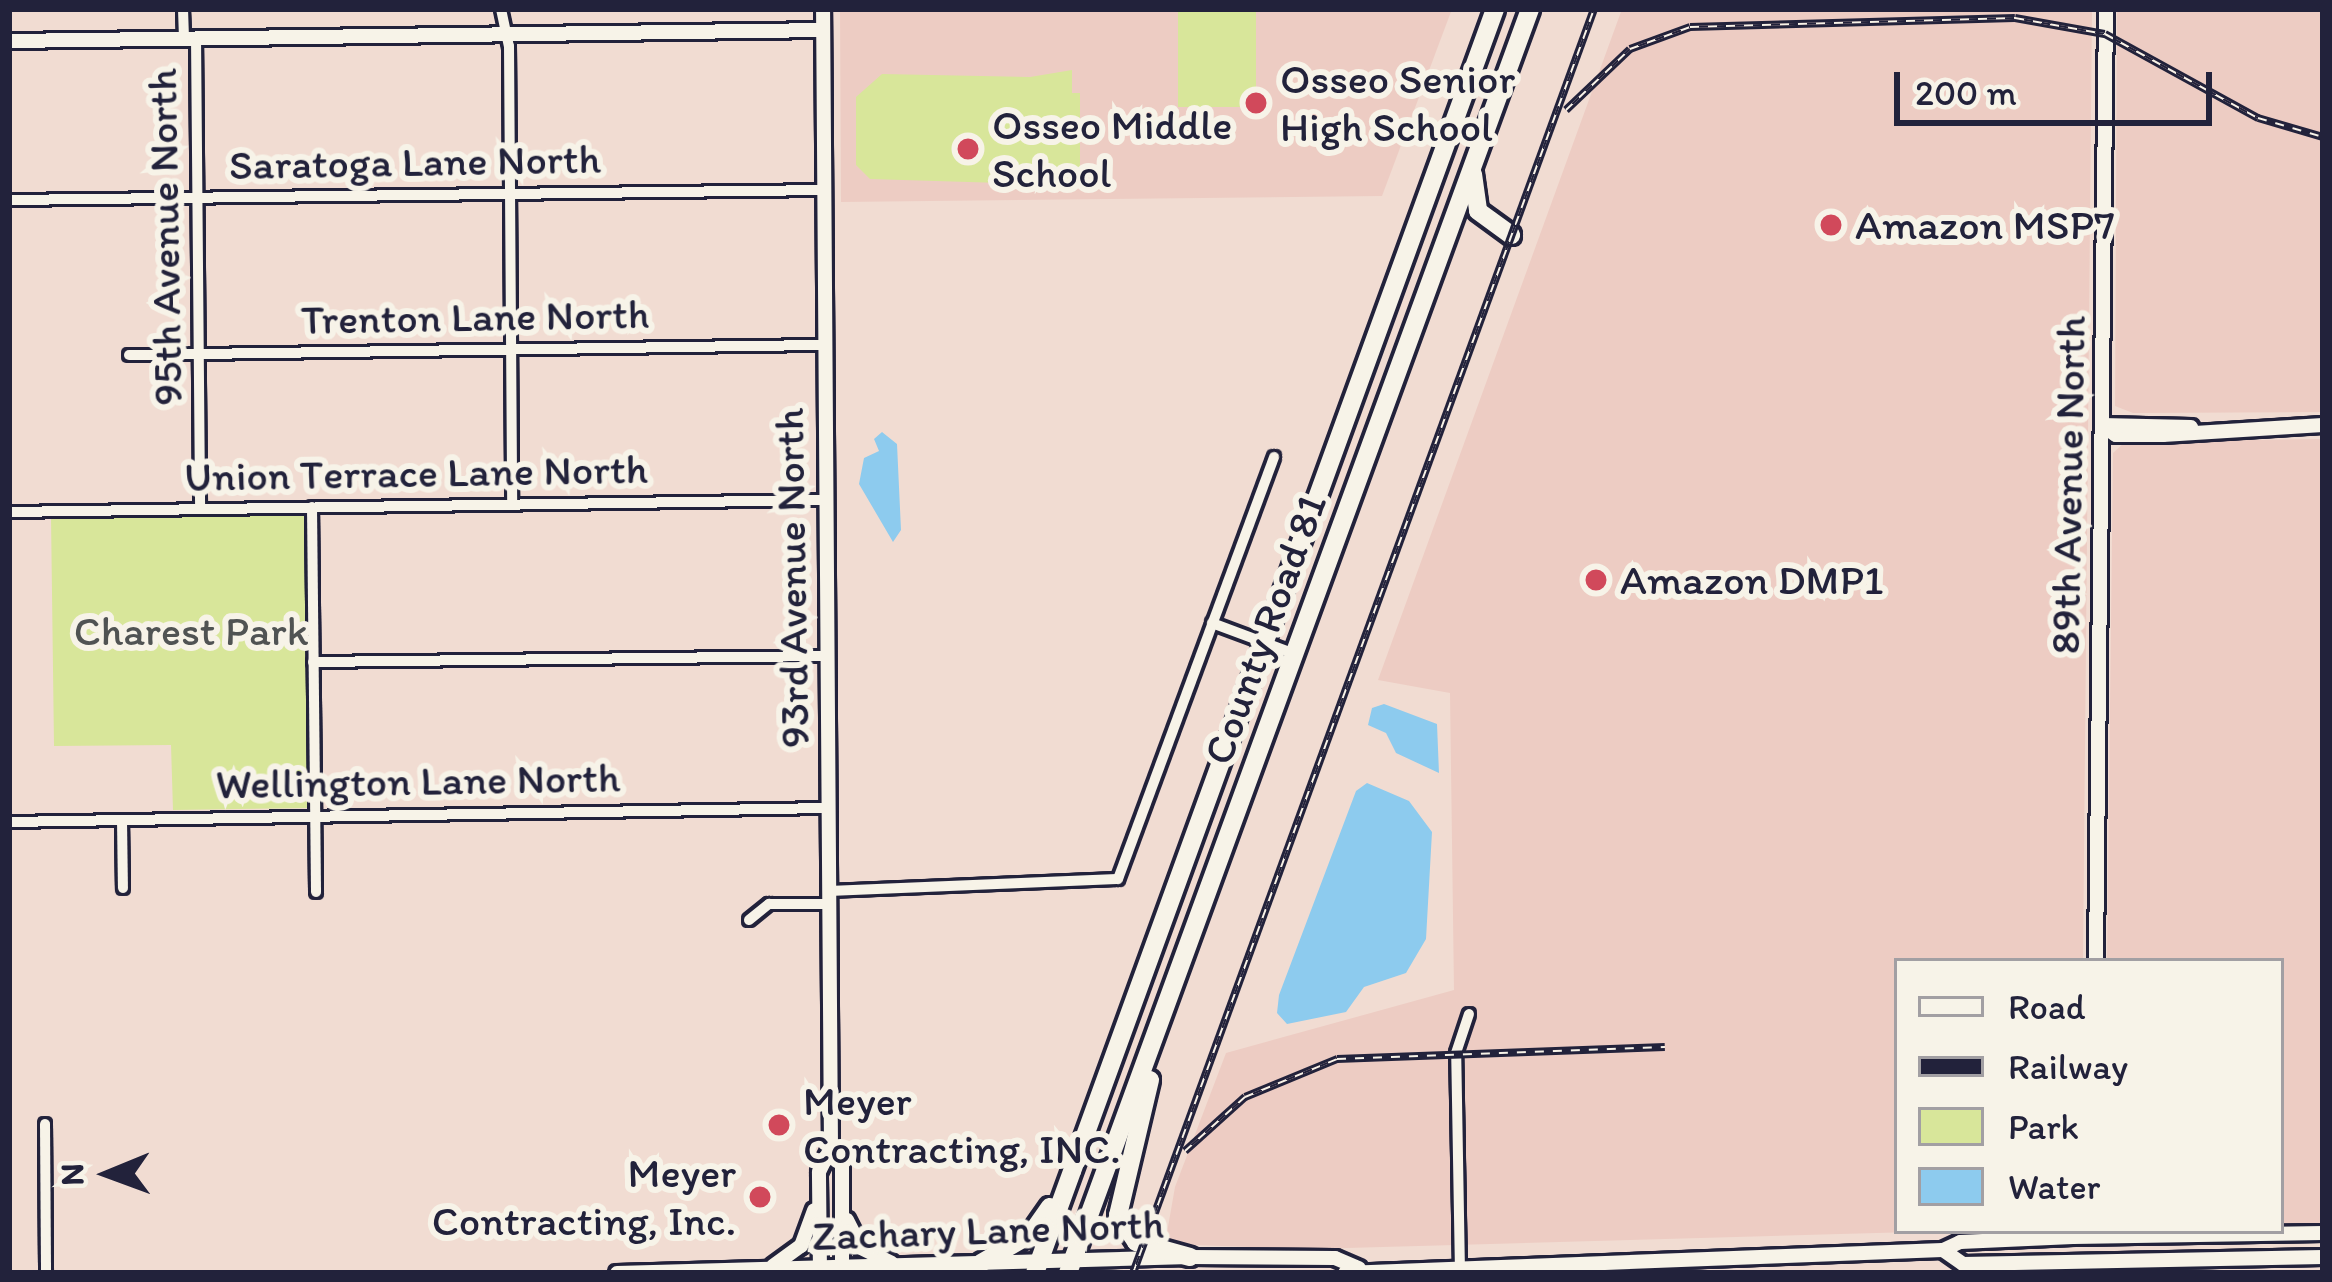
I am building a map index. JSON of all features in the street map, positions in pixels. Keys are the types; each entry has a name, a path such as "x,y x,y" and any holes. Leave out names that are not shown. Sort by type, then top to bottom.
{"highway":[{"name":"County Road 81","path":"1037,1267 1495,9"},
{"name":"County Road 81","path":"1071,1266 1530,9"},
{"path":"1453,218 1511,236 1478,212 1474,161"},
{"path":"1169,994 1118,1204 1136,1242 1190,1257"},
{"path":"981,1263 1038,1226 1099,1093"}],"street":[{"name":"95th Avenue North","path":"183,9 190,38 198,198 200,508"},
{"path":"501,9 510,194 512,504"},
{"name":"93rd Avenue North","path":"820,1271 819,1188 831,1147 823,9"},
{"name":"89th Avenue North","path":"2096,958 2106,9"},
{"path":"9,41 823,30"},
{"name":"Saratoga Lane North","path":"9,200 822,190"},
{"path":"1424,204 1453,218"},
{"name":"Trenton Lane North","path":"129,355 823,345"},
{"path":"2102,425 2162,421 2196,428 2323,425"},
{"path":"749,920 769,904 1118,879 1274,457"},
{"name":"Union Terrace Lane North","path":"9,512 825,500"},
{"path":"312,507 316,892"},
{"path":"1212,623 1294,654"},
{"path":"313,662 826,656"},
{"name":"Wellington Lane North","path":"9,822 828,808"},
{"path":"122,820 123,888"},
{"path":"1460,1269 1456,1053 1469,1014"},
{"path":"44,1124 46,1273"},
{"name":"93rd Avenue North","path":"831,1147 842,1166 842,1270"},
{"path":"764,1269 801,1246 819,1188"},
{"path":"842,1203 861,1248 903,1266"},
{"name":"Zachary Lane North","path":"2284,1233 2323,1233"},
{"path":"2092,1267 2093,1234"},
{"name":"Zachary Lane North","path":"616,1273 981,1263 1037,1267 1190,1257 1335,1258 1352,1270 1774,1265 1943,1250 1960,1242 2093,1234"},
{"name":"Zachary Lane North","path":"1943,1250 1963,1264 2092,1267 2323,1257"}],"shaded area":[{"path":"840,9 1452,9 1382,196 841,202"},
{"path":"1622,9 2092,9 2083,958 1894,958 1894,1233 1311,1249 1165,1244 1175,1187 1226,1053 1454,990 1450,693 1378,680"},
{"path":"2117,9 2323,9 2323,412 2133,413 2115,406"},
{"path":"2323,439 2323,1223 2284,1224 2284,958 2107,958 2113,453 2125,442"}],"green space":[{"path":"1178,9 1256,9 1256,107 1178,107"},
{"path":"1072,70 1072,93 1080,93 1080,171 1066,185 870,179 856,165 856,97 882,74 1030,77"},
{"name":"Charest Park","path":"306,514 309,808 173,810 171,745 54,746 51,517"}],"water":[{"path":"882,432 897,444 901,530 893,542 859,484 864,458 879,451 874,439"},
{"path":"1384,704 1437,724 1439,773 1396,753 1386,733 1368,725 1372,708"},
{"path":"1367,783 1409,801 1432,832 1426,939 1406,973 1364,987 1346,1012 1287,1024 1277,1013 1279,995 1356,791"}],"railway":[{"path":"1133,1273 1594,9"},
{"path":"1566,110 1630,49 1690,27 2015,18 2105,34 2258,118 2323,137"},
{"path":"1185,1151 1245,1097 1337,1059 1665,1047"}],"place":[{"name":"Osseo Senior High School","path":"1256,103"},
{"name":"Osseo Middle School","path":"968,149"},
{"name":"Amazon MSP7","path":"1831,225"},
{"name":"Amazon DMP1","path":"1596,580"},
{"name":"Meyer Contracting, INC.","path":"779,1125"},
{"name":"Meyer Contracting, Inc.","path":"760,1197"}]}
